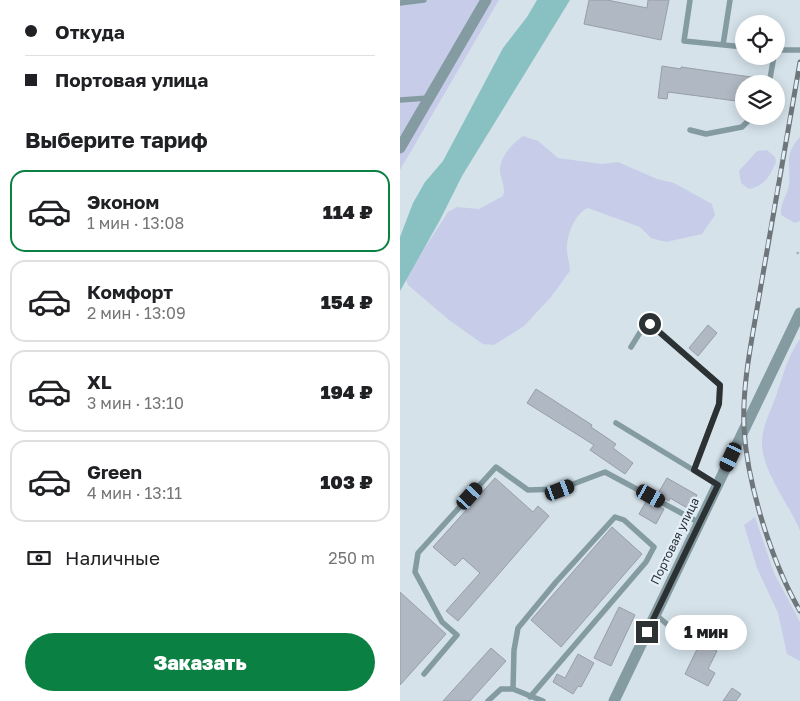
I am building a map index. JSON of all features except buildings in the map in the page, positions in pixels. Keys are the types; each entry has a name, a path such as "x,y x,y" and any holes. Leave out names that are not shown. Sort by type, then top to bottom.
{"street":[{"path":"400,148 486,0"},
{"name":"Портовая улица","path":"614,701 698,522 718,485 800,313"}],"lane":[{"path":"400,3 424,0"},
{"path":"690,0 684,41 735,46"},
{"path":"723,45 730,0"},
{"path":"785,50 800,50"},
{"path":"400,100 428,98"},
{"path":"690,130 706,134 744,125"},
{"path":"631,347 644,326 650,324 720,385 719,404 694,470"},
{"path":"616,423 718,485"},
{"path":"424,674 457,635 442,622 415,572 418,553 496,467 528,490 560,490 605,472 698,522"},
{"path":"513,689 514,650 518,628 556,582 615,517 624,520 654,546 646,562 530,697"},
{"path":"655,614 689,643"},
{"path":"488,701 501,689 513,689 543,701"}],"path":[{"path":"797,254 800,250"}],"shaded area":[{"path":"400,0 499,0 400,170"},
{"path":"537,0 570,0 462,176 440,220 400,291 400,237 413,203 425,182 443,161 503,48 527,17"},
{"path":"523,136 538,141 558,158 602,164 618,162 657,179 674,183 712,204 715,215 702,234 666,242 651,238 640,227 588,208 579,215 572,226 567,244 570,271 551,297 524,326 494,345 483,344 449,320 408,285 406,280 411,269 448,212 457,207 479,209 503,196 504,187 500,166 504,156"},
{"path":"800,137 800,221 795,223 781,215 781,211 789,185 791,149"},
{"path":"767,150 775,157 774,167 763,183 749,189 741,183 739,171 757,151"},
{"path":"800,339 800,531 776,487 766,463 762,440 766,423 786,367"},
{"path":"755,517 774,573 800,622 800,661 787,654 778,613 757,568 744,525"}],"railway":[{"path":"800,62 751,346 744,412 746,450 756,498 771,547 800,611"}],"route":[{"path":"647,632 698,522 718,485 694,470 719,404 720,385 650,324"}]}
